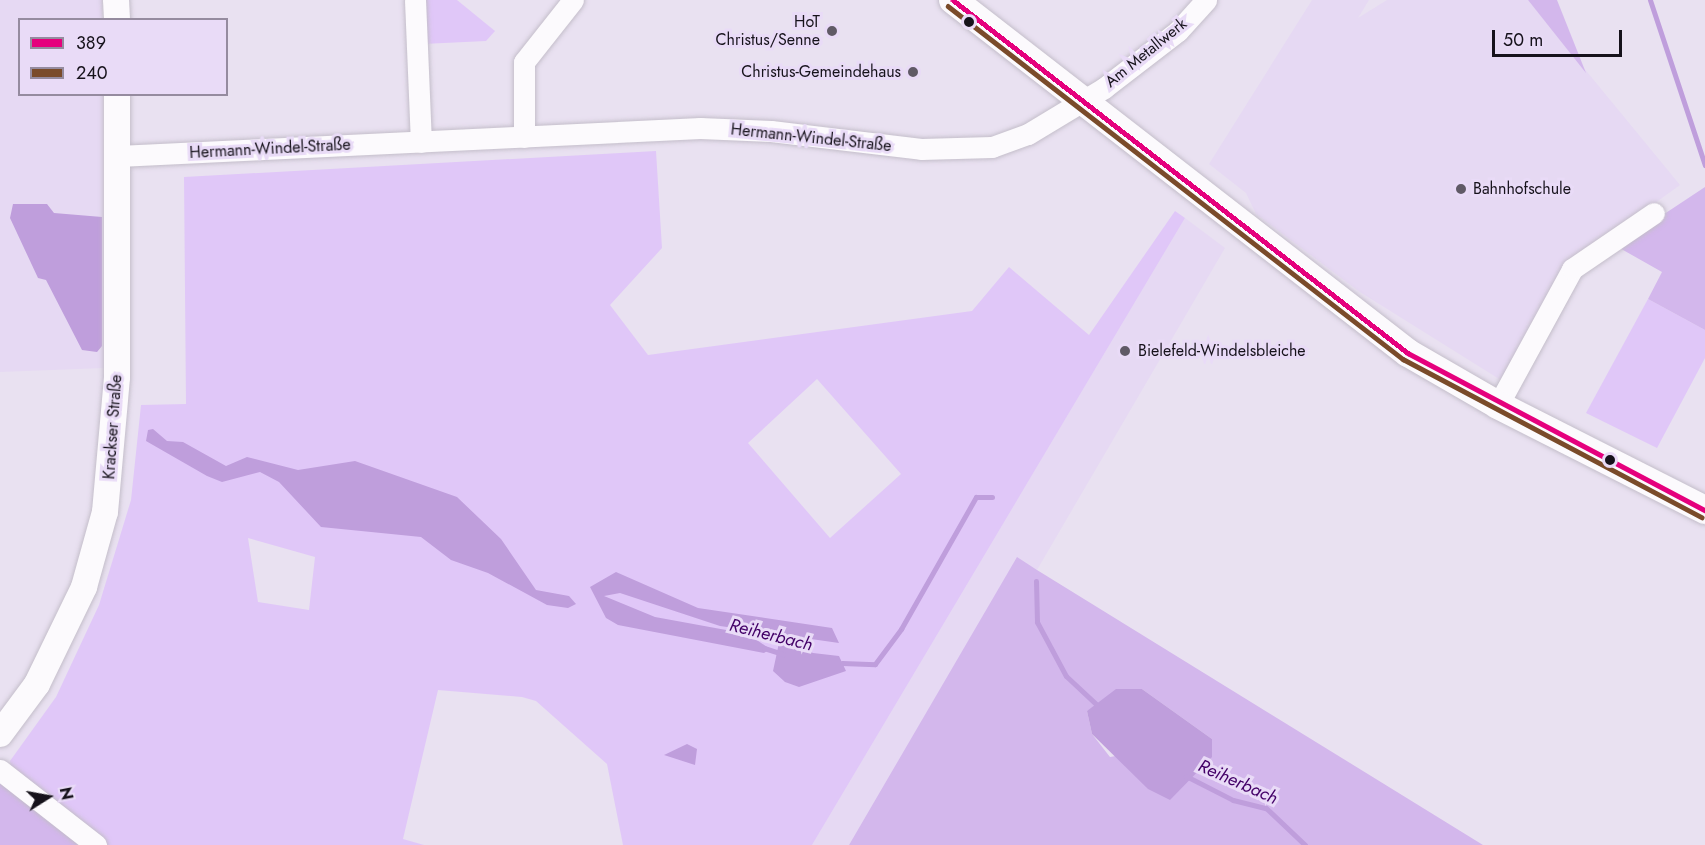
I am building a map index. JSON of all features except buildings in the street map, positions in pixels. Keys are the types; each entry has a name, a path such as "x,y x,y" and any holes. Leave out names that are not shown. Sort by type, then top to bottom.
{"main road":[{"path":"953,0 1351,312 1498,405 1705,510"}],"street":[{"path":"116,0 117,18"},
{"path":"415,0 421,142"},
{"path":"524,137 524,62 573,0"},
{"name":"Am Metallwerk","path":"1082,101 1178,31 1206,0"},
{"name":"Krackser Straße","path":"0,734 37,684 78,598 105,512 116,418 117,96"},
{"name":"Hermann-Windel-Straße","path":"118,156 739,129 911,148 975,149 1009,142 1082,101"},
{"path":"1498,405 1572,269 1654,213"},
{"path":"0,770 96,845"}],"shaded area":[{"path":"0,0 102,0 102,18 18,18 18,96 103,96 104,368 0,372"},
{"path":"421,0 457,0 495,31 486,41 423,44"},
{"name":"Bahnhofschule","path":"1312,0 1369,0 1358,18 1387,0 1528,0 1680,185 1568,266 1504,382 1360,292 1256,214 1246,193 1209,164"},
{"path":"1528,0 1557,0 1586,73"},
{"path":"656,151 662,248 610,305 648,355 972,311 1009,267 1089,335 1175,211 1185,218 812,845 623,845 607,764 536,701 522,697 438,690 403,839 424,845 108,845 11,770 10,761 56,697 99,605 131,500 141,405 186,404 184,177","holes":["817,379 901,474 830,538 748,443","248,538 315,557 309,610 258,602"]},
{"path":"1705,187 1705,330 1648,299 1662,272 1616,246"},
{"path":"13,204 47,204 54,213 102,217 102,346 97,352 82,350 46,280 38,278 10,218"},
{"path":"1185,218 1225,248 1037,570 1017,558 849,845 812,845"},
{"path":"1648,299 1705,330 1705,358 1657,448 1586,413"},
{"path":"153,429 167,441 183,442 226,466 247,457 298,470 355,461 457,497 501,539 536,590 569,596 576,604 568,608 547,605 488,573 451,560 421,537 321,527 279,482 260,472 222,482 207,476 146,441 148,430"},
{"path":"1017,557 1483,845 849,845","holes":["1142,689 1212,739 1110,757 1092,734 1087,711"]},
{"path":"616,572 698,608 832,628 839,643 720,626 620,593 604,596 655,617 748,634 770,649 764,653 618,625 606,618 590,587"},
{"path":"789,641 813,653 839,656 846,671 799,687 785,682 773,671 779,643"},
{"path":"1116,689 1142,689 1212,739 1212,757 1170,800 1148,789 1092,734 1087,711"},
{"path":"687,744 697,749 695,765 664,755"},
{"path":"0,782 82,845 0,845"}],"waterway":[{"path":"1650,0 1705,165"},
{"name":"Reiherbach","path":"842,663 875,664 901,629 976,497 992,497"},
{"name":"Reiherbach","path":"1036,581 1037,622 1066,676 1097,705"},
{"name":"Reiherbach","path":"764,648 783,654"},
{"name":"Reiherbach","path":"1186,776 1233,800 1266,808 1305,845"}],"transit line":[{"name":"389","path":"953,0 1408,353 1705,510"},
{"name":"240","path":"948,6 1403,359 1702,517"}],"place":[{"name":"HoT Christus/Senne","path":"832,31"},
{"name":"Christus-Gemeindehaus","path":"913,72"},
{"name":"Bahnhofschule","path":"1461,189"},
{"name":"Bielefeld-Windelsbleiche","path":"1125,351"}]}
